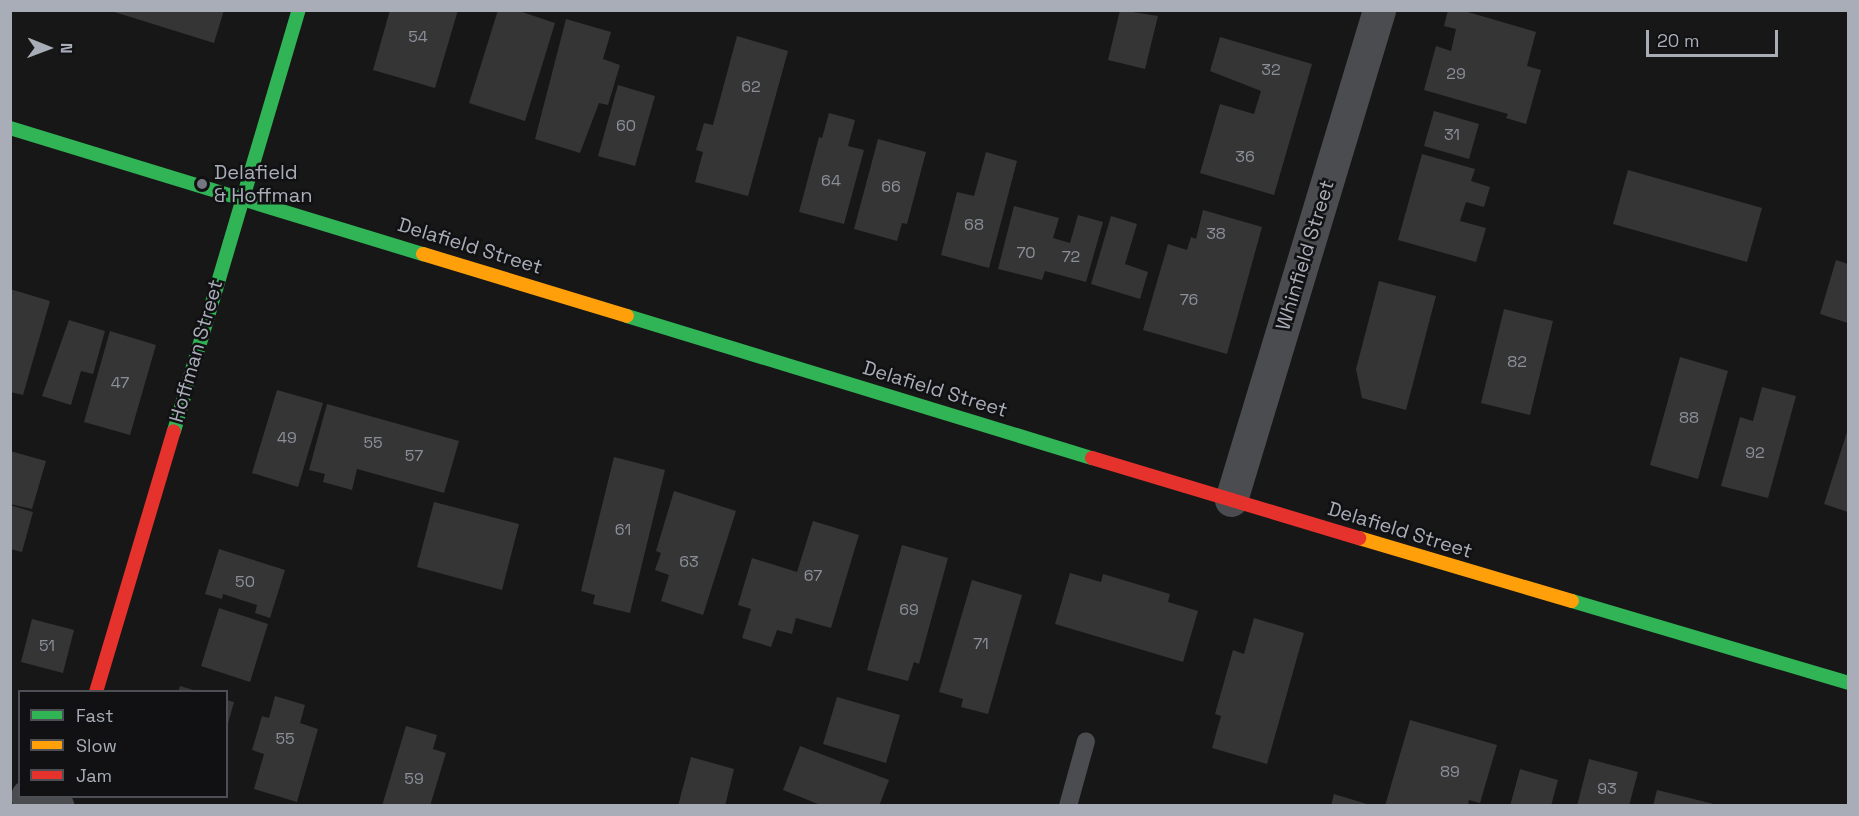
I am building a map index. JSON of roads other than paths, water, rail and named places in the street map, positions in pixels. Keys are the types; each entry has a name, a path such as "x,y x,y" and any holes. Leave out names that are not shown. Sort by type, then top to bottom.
{"street":[{"name":"Hoffman Street","path":"97,690 299,10"},
{"name":"Whinfield Street","path":"1232,500 1379,10"},
{"name":"Delafield Street","path":"10,128 242,196 1232,500 1848,683"},
{"path":"33,798 57,806"}],"lane":[{"path":"1068,806 1086,741"}],"place":[{"name":"Delafield & Hoffman","path":"202,184"}]}
